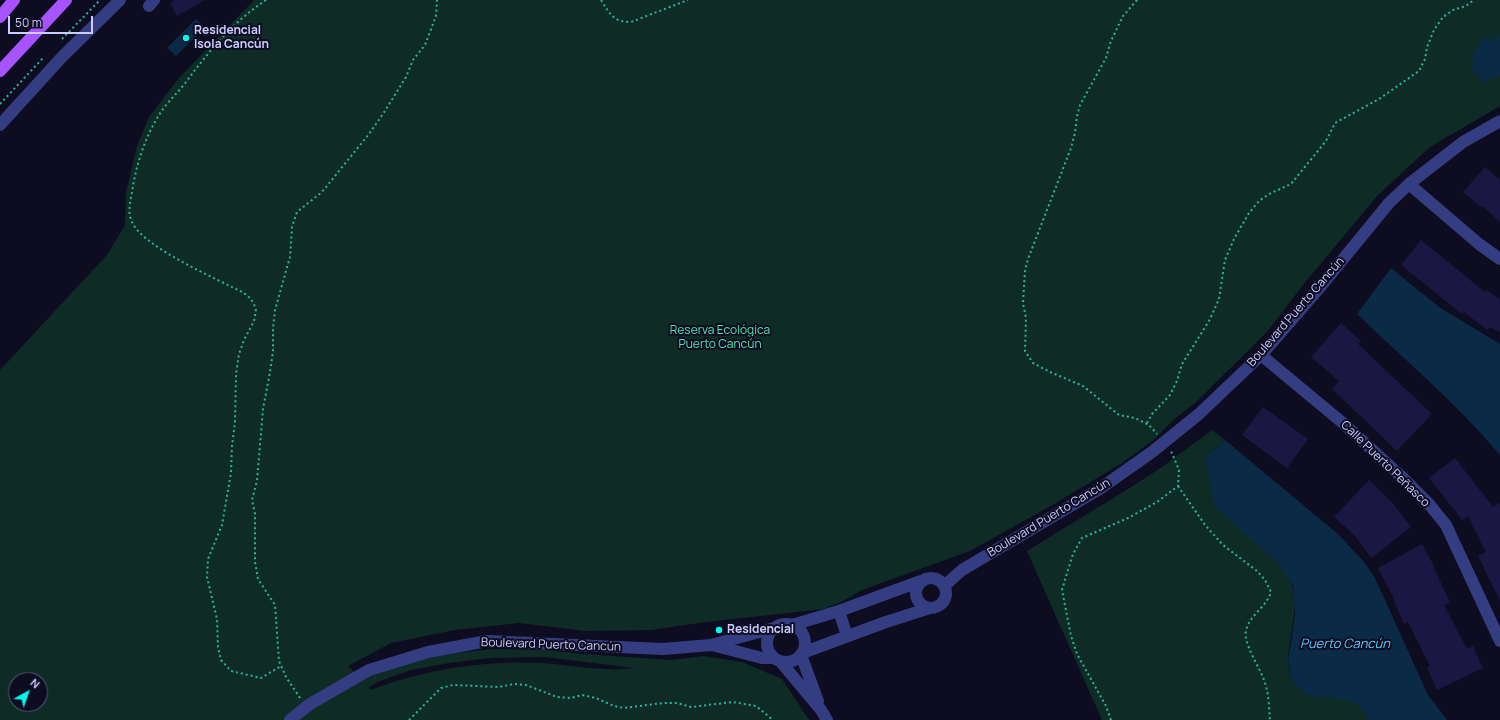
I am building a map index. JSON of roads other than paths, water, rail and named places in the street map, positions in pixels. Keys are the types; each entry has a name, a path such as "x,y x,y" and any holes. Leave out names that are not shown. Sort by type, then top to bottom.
{"main road":[{"path":"0,14 5,0"},
{"path":"0,17 14,0"},
{"path":"0,71 64,1"}],"street":[{"path":"0,125 62,57 120,0"},
{"name":"Boulevard Puerto Cancún","path":"944,586 962,570 1101,488 1164,442 1199,414 1261,355 1321,286 1389,203 1409,184 1463,142 1500,121"},
{"path":"1409,184 1479,244 1500,259"},
{"name":"Calle Puerto Peñasco","path":"1261,355 1344,424 1429,504 1446,525 1500,641"},
{"path":"777,660 786,662 793,661 801,654 847,636 935,607 943,602 946,592 944,586 939,580 930,577 839,612 792,625 780,625 774,628 767,639 767,646 770,654 777,660 824,715"},
{"path":"921,581 916,590 917,600 930,608"},
{"path":"839,612 847,636"},
{"name":"Calle Puerto Peñasco","path":"1489,619 1500,630"},
{"path":"792,625 803,635 805,642 801,654 824,715"},
{"name":"Boulevard Puerto Cancún","path":"290,720 307,707 369,670 428,652 487,641 663,649 711,645 774,628"},
{"name":"Boulevard Puerto Cancún","path":"711,645 762,658 777,660"}],"water":[{"name":"Residencial Isola Cancún","path":"196,19 205,27 176,56 167,48"},
{"path":"1500,35 1500,74 1484,83 1472,70 1474,53 1482,38 1494,40"},
{"path":"1391,268 1439,307 1500,344 1500,455 1449,400 1357,314"},
{"name":"Puerto Cancún","path":"1225,440 1338,534 1365,563 1375,578 1428,695 1447,720 1368,720 1358,705 1350,701 1315,696 1302,692 1296,685 1291,677 1288,662 1295,615 1293,586 1275,560 1215,507 1205,457"}],"place":[{"name":"Residencial Isola Cancún","path":"186,38"},
{"name":"Residencial","path":"719,630"}],"park label":[{"name":"Reserva Ecológica Puerto Cancún","path":"720,338"}]}
